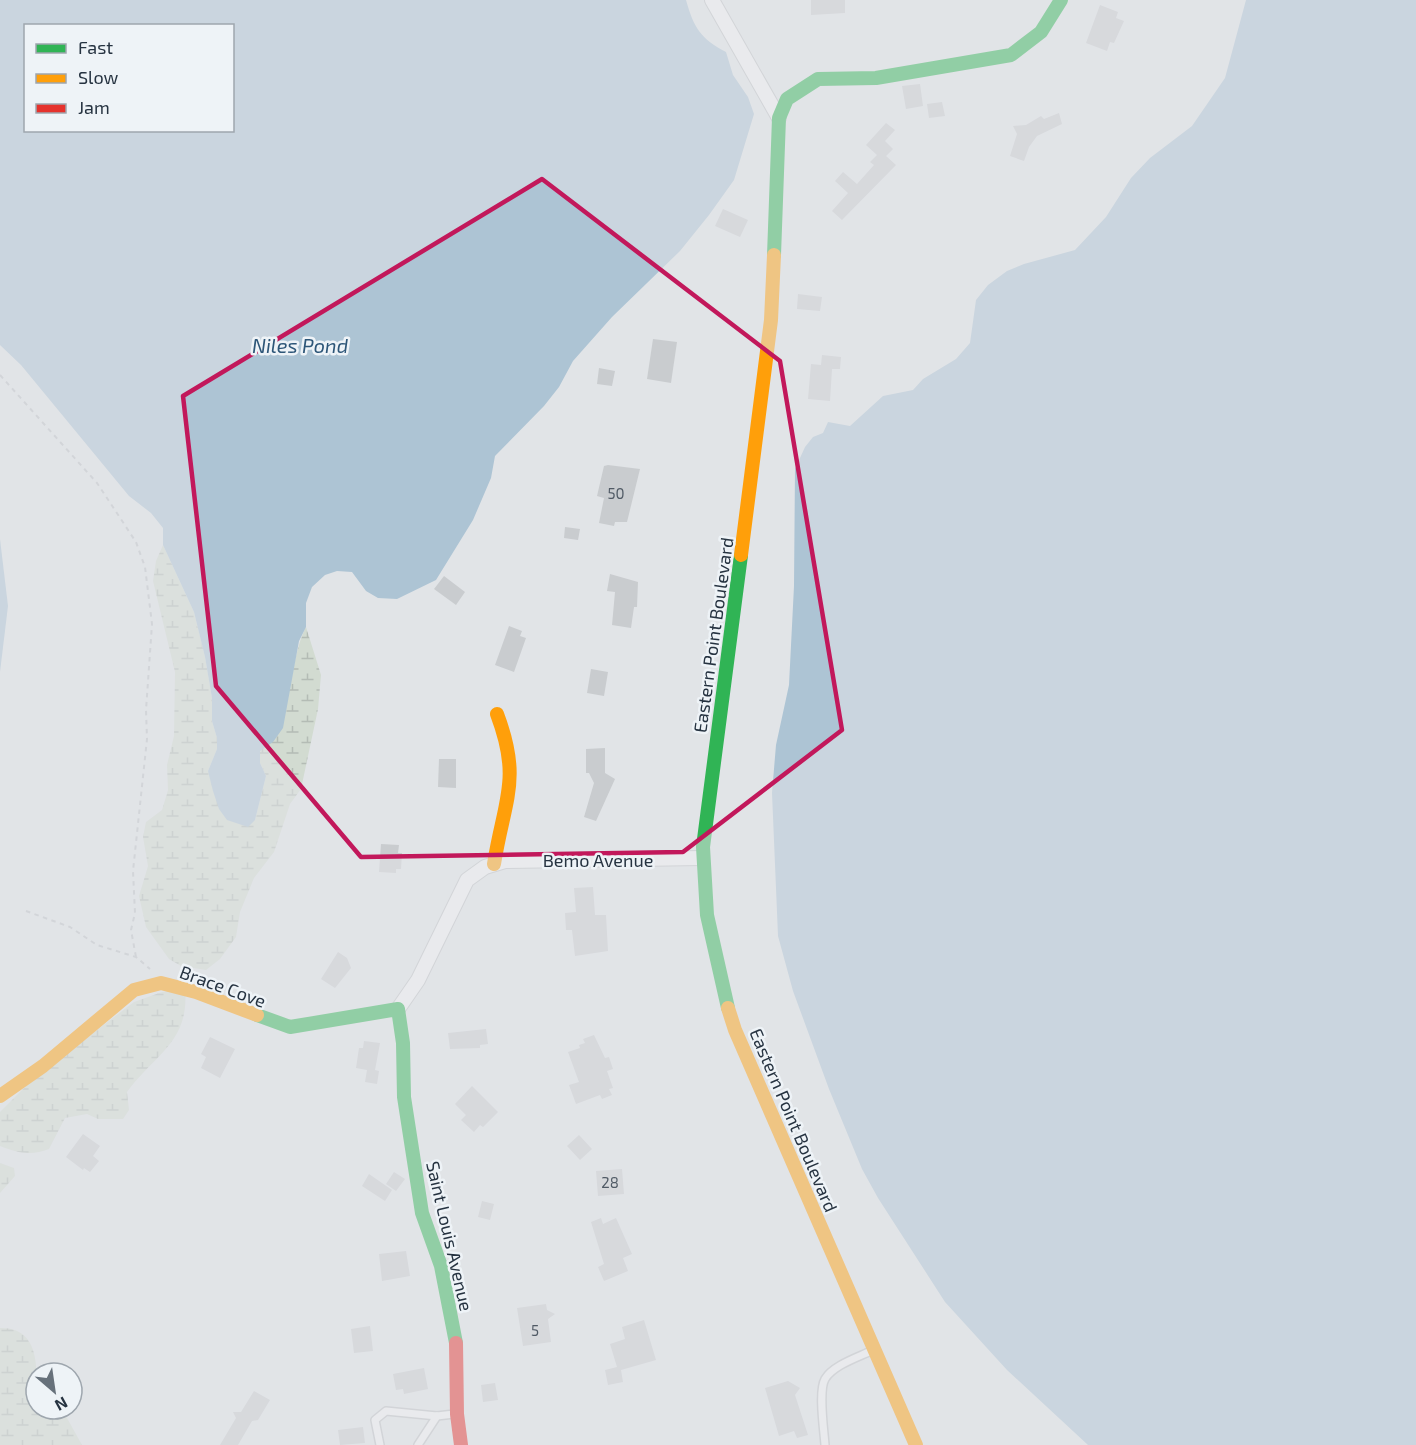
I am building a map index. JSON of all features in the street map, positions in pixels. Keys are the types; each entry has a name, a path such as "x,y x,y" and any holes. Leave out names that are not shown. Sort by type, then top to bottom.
{"street":[{"path":"712,0 779,118"},
{"path":"779,118 787,99 818,79 876,78 1011,55 1021,50 1041,32 1061,0"},
{"name":"Eastern Point Boulevard","path":"779,118 770,330 702,858 718,969 726,1002 751,1068 916,1445"},
{"path":"398,1009 418,980 467,880 485,867 494,864 496,838 508,806 514,774 508,740 497,714"},
{"name":"Bemo Avenue","path":"494,864 505,861 702,858"},
{"name":"Brace Cove","path":"0,1096 43,1066 134,990 161,983 196,992 290,1027 322,1023 368,1011 398,1009"},
{"name":"Saint Louis Avenue","path":"398,1009 403,1043 404,1097 420,1202 441,1266 456,1345 457,1414 461,1445"}],"lane":[{"path":"825,1445 822,1392 825,1379 838,1368 873,1350"},
{"path":"380,1445 375,1420 379,1413 386,1411 437,1416 457,1414"},
{"path":"418,1445 437,1416"}],"path":[{"path":"0,375 97,483 127,526 145,567 152,624 146,710 147,739 133,871 135,913 131,930 136,957"},
{"path":"26,911 70,927 97,945 136,957 161,983"}],"highlighted area":[{"path":"542,179 780,361 842,730 683,852 361,857 216,686 183,396"}],"green space":[{"path":"163,545 194,612 205,657 212,698 212,721 217,738 217,749 208,771 255,820 266,776 260,763 260,751 271,740 279,726 300,641 306,627 321,675 318,709 301,789 290,804 274,852 254,878 240,912 236,937 220,959 206,970 181,966 169,959 146,927 139,896 148,866 143,837 146,822 162,810 168,790 167,765 174,736 175,672 153,581 156,561"},
{"path":"185,988 182,1022 176,1035 127,1092 129,1110 123,1119 98,1119 87,1114 65,1118 49,1149 43,1151 24,1153 0,1146 0,1112 35,1077 134,1002 162,992"},
{"path":"0,1163 14,1168 15,1176 0,1193"},
{"path":"0,1328 14,1330 25,1336 35,1357 35,1361 24,1361 24,1421 69,1421 82,1445 0,1445"}],"water":[{"name":"Niles Pond","path":"0,0 686,0 695,25 704,37 726,52 733,75 748,97 754,114 734,180 680,251 612,317 573,361 559,387 544,406 495,456 491,478 473,520 436,580 397,599 378,598 366,591 352,572 337,571 325,575 312,587 306,603 306,627 299,641 283,728 273,742 260,751 260,763 266,776 255,820 248,827 227,820 219,809 213,791 208,771 217,749 217,738 212,721 212,698 205,657 194,612 163,545 163,528 151,513 129,496 21,365 0,345"},
{"path":"1246,0 1416,0 1416,1445 1088,1445 1007,1370 945,1302 878,1198 862,1169 829,1089 793,991 778,936 772,793 776,745 789,685 794,586 795,469 805,447 813,437 823,433 828,422 850,426 883,396 913,390 923,379 956,359 970,343 976,300 988,285 1007,271 1075,250 1106,217 1131,178 1150,158 1192,126 1225,78"},
{"path":"0,539 8,606 0,672"}],"building":[{"path":"811,0 845,0 845,13 811,15"},
{"path":"1100,5 1118,12 1116,18 1124,21 1114,43 1110,42 1107,51 1086,43"},
{"path":"920,84 923,106 906,109 902,86"},
{"path":"942,102 945,116 929,118 927,104"},
{"path":"1059,113 1062,124 1037,136 1029,147 1024,161 1010,156 1017,134 1013,126 1026,125 1041,116 1044,119"},
{"path":"886,123 895,130 885,141 893,149 886,156 896,165 842,220 832,211 848,193 835,181 843,172 857,184 874,165 870,162 877,155 866,145"},
{"path":"723,209 748,220 740,237 715,226"},
{"path":"798,294 822,297 820,311 797,309"},
{"path":"653,339 677,342 671,383 647,379"},
{"path":"822,355 841,357 840,369 832,369 830,401 808,399 811,364 821,365"},
{"path":"599,368 615,371 612,386 597,384"},
{"path":"604,466 640,469 627,522 615,522 614,526 599,523 604,498 597,496"},
{"path":"565,527 580,529 578,540 564,538"},
{"path":"610,574 638,582 637,607 634,607 631,628 612,625 615,592 607,591"},
{"path":"444,576 465,592 456,605 434,589"},
{"path":"509,626 522,631 520,636 526,638 514,672 495,665"},
{"path":"591,669 608,672 604,696 587,693"},
{"path":"605,748 605,773 615,779 596,821 584,817 594,783 589,773 586,773 586,749"},
{"path":"439,759 456,759 456,788 438,787"},
{"path":"381,844 399,845 398,853 402,853 401,869 396,869 396,873 379,872"},
{"path":"593,887 595,915 606,915 608,951 575,956 572,930 566,930 565,913 576,912 574,888"},
{"path":"338,952 347,958 351,968 335,988 321,979"},
{"path":"486,1029 488,1044 480,1045 480,1048 450,1049 448,1033"},
{"path":"594,1035 605,1058 609,1057 613,1069 607,1071 613,1088 609,1089 612,1095 602,1099 600,1095 576,1104 569,1085 579,1082 568,1052 580,1048 579,1045 585,1043 583,1039"},
{"path":"210,1037 235,1049 220,1078 201,1068 206,1057 201,1054"},
{"path":"364,1041 380,1043 375,1070 379,1071 377,1084 365,1082 367,1070 356,1068 359,1048 363,1048"},
{"path":"472,1086 498,1112 483,1127 480,1125 474,1132 461,1120 466,1115 455,1104"},
{"path":"83,1134 100,1146 93,1156 99,1161 90,1172 84,1168 83,1170 66,1157"},
{"path":"579,1135 592,1149 580,1160 567,1146"},
{"path":"622,1169 624,1194 598,1196 596,1171"},
{"path":"394,1172 405,1179 396,1191 386,1184"},
{"path":"369,1174 392,1190 385,1201 362,1186"},
{"path":"482,1201 494,1204 490,1220 478,1217"},
{"path":"601,1218 603,1224 616,1218 632,1254 623,1258 628,1271 604,1281 598,1267 604,1264 591,1222"},
{"path":"406,1251 410,1276 382,1281 379,1254"},
{"path":"546,1304 547,1310 555,1314 548,1319 551,1342 523,1346 517,1308"},
{"path":"644,1320 656,1360 621,1370 623,1382 608,1385 605,1370 617,1367 610,1344 625,1339 622,1327"},
{"path":"370,1326 373,1351 354,1353 351,1329"},
{"path":"424,1368 428,1389 404,1394 403,1389 396,1390 393,1374"},
{"path":"788,1381 800,1388 795,1395 808,1435 797,1438 794,1431 779,1436 765,1388"},
{"path":"495,1383 498,1400 483,1402 481,1385"},
{"path":"254,1391 270,1400 258,1420 252,1421 238,1445 220,1445 236,1418 233,1412 241,1412"},
{"path":"363,1427 365,1443 340,1445 338,1430"}],"traffic: fast":[{"path":"774,255 779,118 787,99 818,79 876,78 1011,55 1041,32 1061,0"},
{"path":"728,1008 707,915 703,847 741,555"},
{"path":"257,1015 290,1027 398,1009 403,1043 404,1097 422,1213 441,1266 456,1343"}],"traffic: slow":[{"path":"741,555 771,320 774,255"},
{"path":"494,864 509,790 510,774 504,737 497,714"},
{"path":"0,1096 43,1066 134,990 161,983 196,992 257,1015"},
{"path":"728,1008 735,1030 916,1445"}],"traffic: jam":[{"path":"456,1343 457,1414 461,1445"}]}
